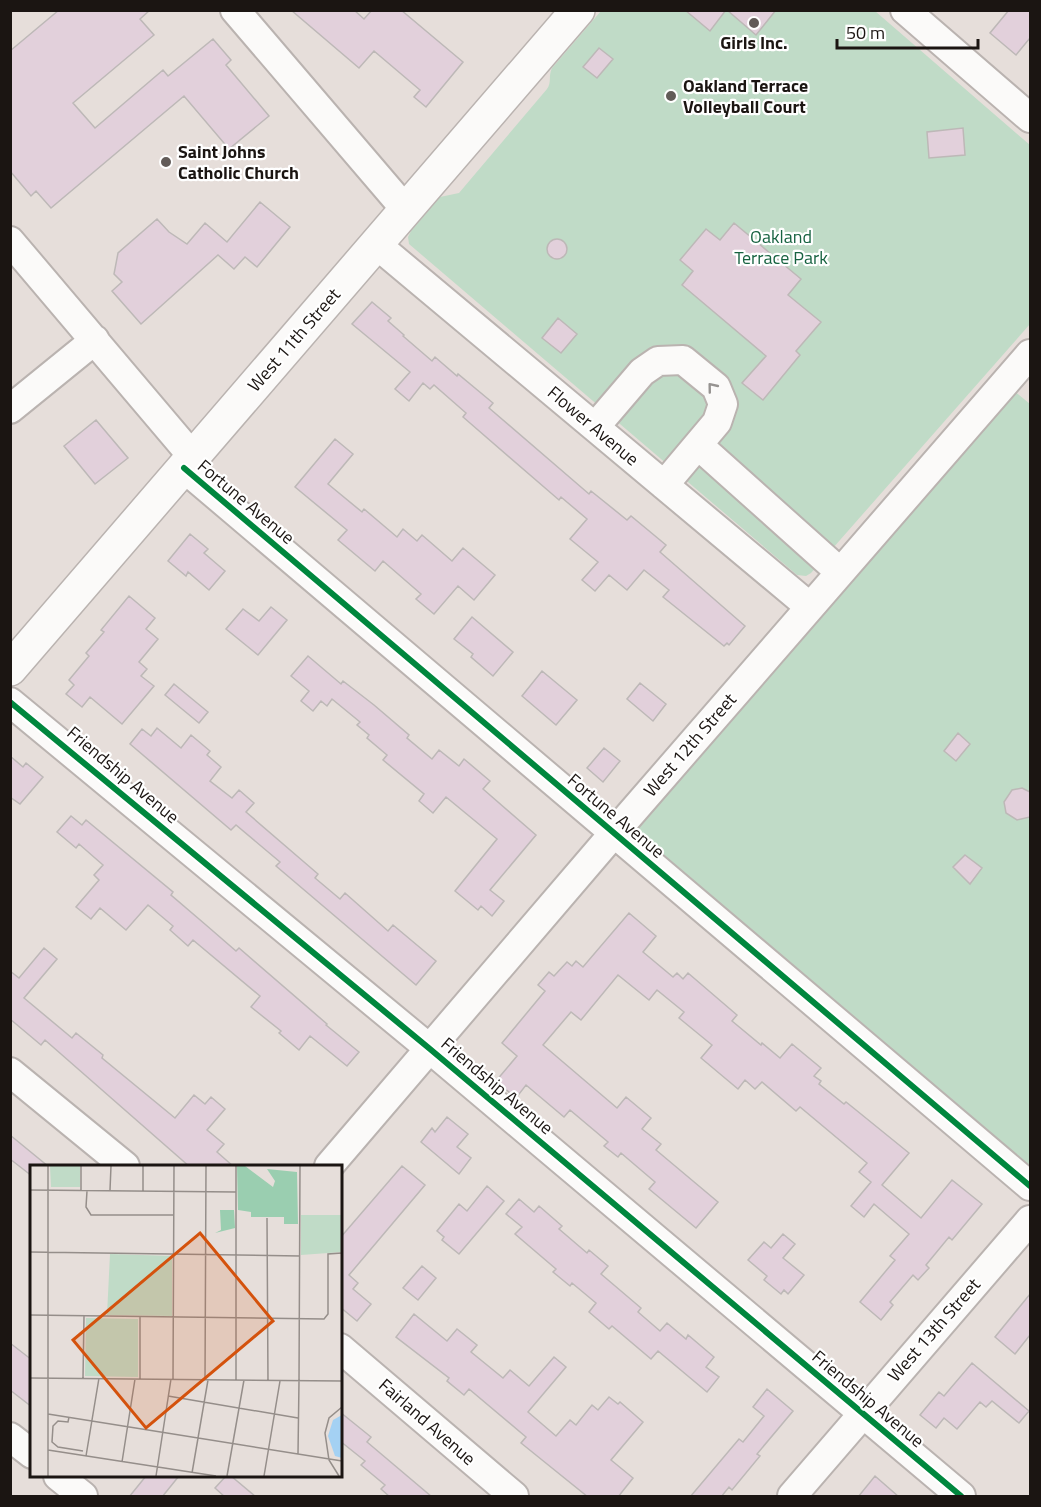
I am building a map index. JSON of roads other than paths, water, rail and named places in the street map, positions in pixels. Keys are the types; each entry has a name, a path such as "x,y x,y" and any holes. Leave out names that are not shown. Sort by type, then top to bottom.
{"main road":[{"name":"West 11th Street","path":"10,669 578,10"}],"street":[{"path":"236,10 406,210"},
{"path":"905,10 1030,118"},
{"name":"Fortune Avenue","path":"10,241 185,449 188,462 614,834 1030,1186"},
{"name":"Flower Avenue","path":"377,245 810,607"},
{"path":"10,409 95,340"},
{"path":"595,427 642,372 658,362 683,360 716,387 723,404 717,422 664,485"},
{"name":"West 12th Street","path":"331,1165 840,572 1028,361"},
{"path":"698,445 840,572"},
{"name":"Friendship Avenue","path":"10,702 430,1049 961,1497"},
{"path":"10,1072 123,1165"},
{"name":"West 13th Street","path":"792,1497 1030,1220"},
{"name":"Fairland Avenue","path":"342,1350 514,1497"},
{"path":"10,1437 30,1452"},
{"path":"55,1481 83,1497"}],"place":[{"name":"Girls Inc.","path":"754,23"},
{"name":"Oakland Terrace Volleyball Court","path":"671,96"},
{"name":"Saint Johns Catholic Church","path":"166,162"}],"park label":[{"name":"Oakland Terrace Park","path":"781,247"}]}
